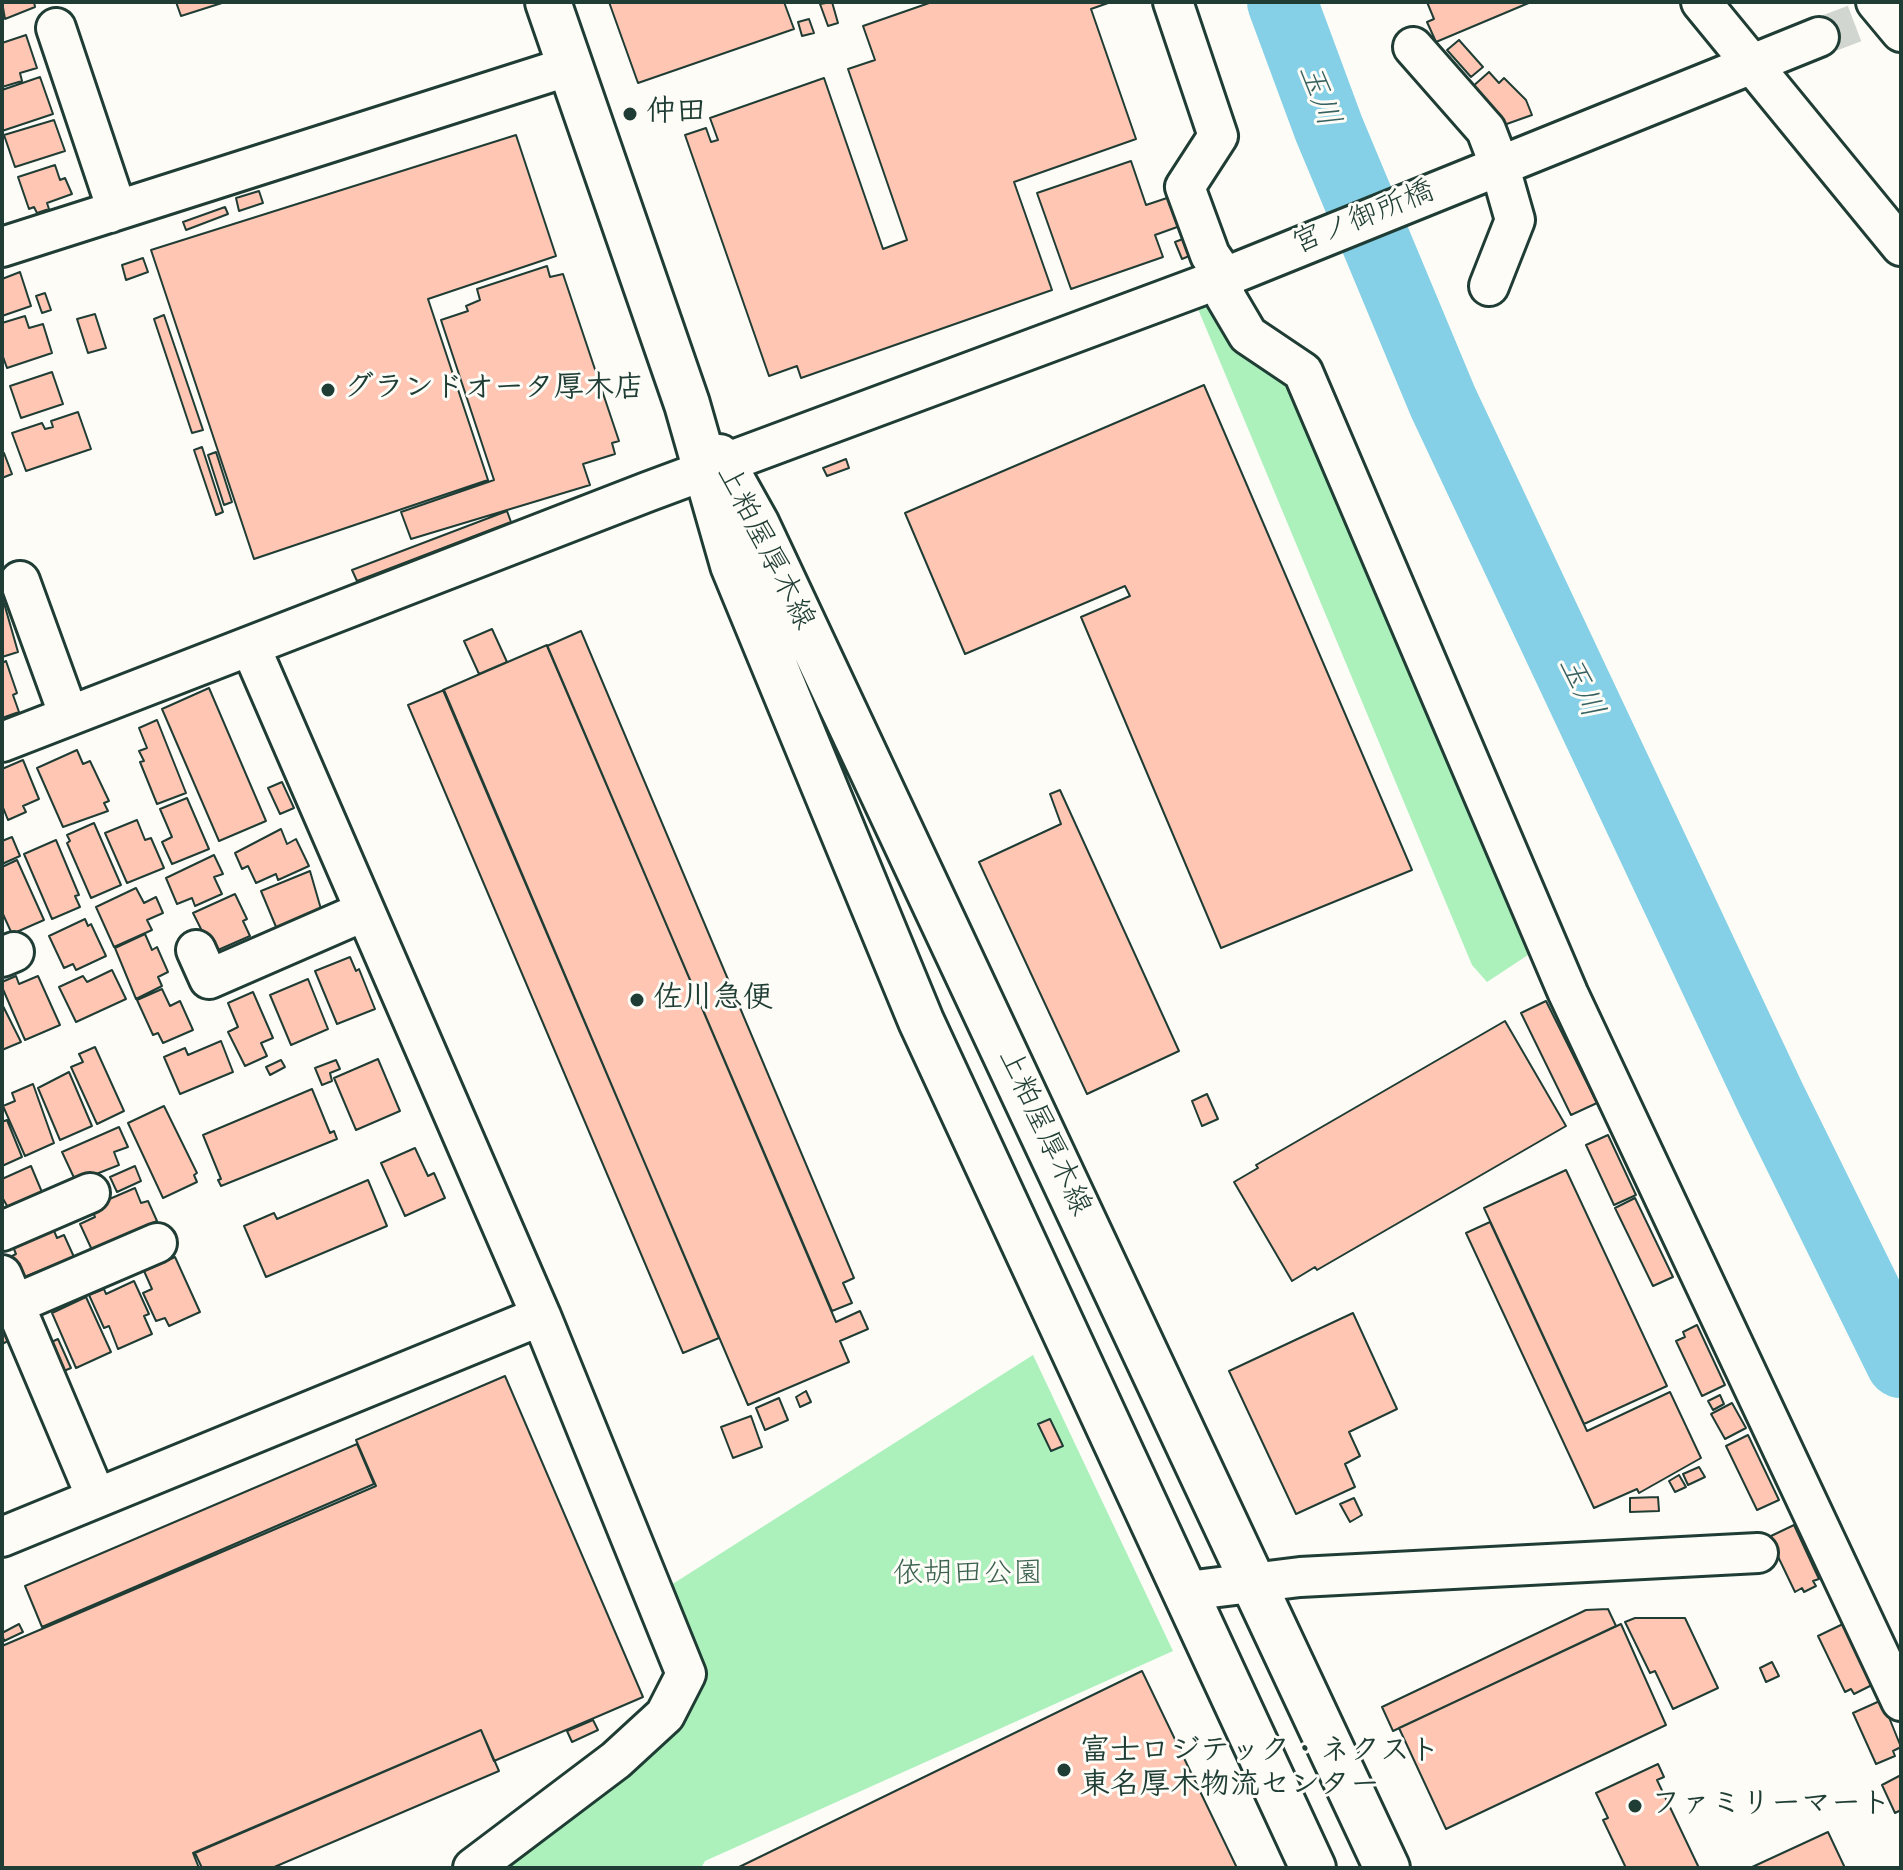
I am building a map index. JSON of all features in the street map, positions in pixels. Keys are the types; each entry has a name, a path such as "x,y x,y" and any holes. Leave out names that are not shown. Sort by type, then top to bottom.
{"main road":[{"name":"上粕屋厚木線","path":"548,2 687,404 714,468 733,565 921,1021 1313,1868"},
{"name":"上粕屋厚木線","path":"714,468 757,525 1255,1580 1387,1868"}],"street":[{"path":"1173,2 1218,136 1185,187 1210,255 1234,273 1225,296 1248,335 1303,372 1568,993 1901,1701"},
{"path":"1701,2 1901,246"},
{"path":"1876,2 1901,32"},
{"path":"56,28 113,198 110,213"},
{"name":"宮ノ御所橋","path":"2,742 714,468 1234,273 1819,37"},
{"path":"1413,47 1486,130 1492,167 1515,220 1489,286"},
{"path":"2,247 570,66"},
{"path":"20,581 69,716"},
{"path":"251,648 541,1316 686,1674 665,1715 616,1760 473,1868"},
{"path":"196,950 209,979 365,911"},
{"path":"2,1231 90,1193"},
{"path":"96,1497 8,1289 157,1243"},
{"path":"2,1537 541,1316"},
{"path":"1187,1591 1255,1580 1758,1553"}],"green space":[{"path":"1221,301 1285,367 1528,955 1487,982 1472,965 1198,309"},
{"name":"依胡田公園","path":"1033,1355 1173,1651 705,1861 701,1868 505,1868 681,1719 668,1590 671,1585"}],"building":[{"path":"2,2 34,2 35,7 5,19"},
{"path":"176,2 225,2 181,16"},
{"path":"609,2 784,2 794,29 638,83"},
{"path":"832,2 838,23 828,26 820,4"},
{"path":"932,2 1111,2 1091,9 1136,139 1014,182 1052,290 801,378 797,366 769,376 685,135 706,128 711,142 718,140 710,118 824,78 883,249 907,240 848,69 875,60 863,26"},
{"path":"1427,2 1531,2 1436,42 1427,22 1434,19"},
{"path":"809,19 814,33 802,36 798,22"},
{"path":"26,35 37,68 20,73 22,81 2,87 2,43"},
{"path":"1459,40 1483,67 1471,77 1447,50"},
{"path":"1489,72 1499,83 1504,78 1526,100 1532,115 1501,126 1498,114 1471,88"},
{"path":"40,77 53,114 2,131 2,90"},
{"path":"54,120 65,151 15,167 4,135"},
{"name":"グランドオータ厚木店","path":"516,135 556,256 428,299 488,480 254,559 151,250"},
{"path":"1131,161 1146,205 1170,197 1180,226 1155,235 1163,257 1071,289 1037,193"},
{"path":"55,165 60,180 65,178 72,194 47,203 49,209 37,213 34,207 29,209 18,177"},
{"path":"259,191 263,203 239,211 236,198"},
{"path":"225,207 228,214 186,230 183,222"},
{"path":"1188,237 1194,254 1182,259 1175,242"},
{"path":"143,258 148,272 126,280 122,265"},
{"path":"547,266 550,277 563,274 619,441 612,443 615,454 583,464 590,485 411,539 401,512 494,480 441,320 468,311 466,306 480,300 477,289"},
{"path":"20,272 31,306 2,316 2,279"},
{"path":"45,293 51,310 42,313 36,296"},
{"path":"95,314 106,348 88,353 77,319"},
{"path":"164,315 203,430 192,433 154,319"},
{"path":"25,316 29,328 43,324 52,353 7,368 2,354 2,323"},
{"path":"52,372 63,404 21,418 10,386"},
{"path":"1204,385 1412,870 1221,948 1081,617 1130,596 1125,586 965,654 905,513"},
{"path":"78,412 91,449 26,471 12,433 42,423 45,429 53,427 51,421"},
{"path":"202,447 223,512 216,515 194,450"},
{"path":"216,452 232,502 224,505 208,455"},
{"path":"2,454 12,474 2,478"},
{"path":"846,459 849,468 827,476 823,468"},
{"path":"507,511 511,522 357,581 352,570"},
{"path":"2,604 18,652 2,657"},
{"path":"492,629 507,662 479,674 464,641"},
{"path":"581,631 854,1278 843,1283 852,1303 832,1311 547,646"},
{"name":"佐川急便","path":"547,645 836,1322 860,1311 868,1329 840,1341 849,1362 748,1405 443,690"},
{"path":"6,661 17,693 13,695 19,712 2,718 2,663"},
{"path":"209,688 266,821 219,841 162,709"},
{"path":"444,690 719,1338 683,1353 408,705"},
{"path":"157,720 186,793 157,804 140,762 144,761 139,751 147,748 139,728"},
{"path":"77,750 83,764 90,761 109,801 104,803 108,811 63,827 37,768"},
{"path":"23,760 39,799 23,806 26,812 8,820 2,805 2,769"},
{"path":"282,782 294,808 280,814 268,788"},
{"path":"1060,790 1179,1051 1087,1094 979,862 1061,824 1050,794"},
{"path":"187,798 209,849 172,864 162,842 172,837 160,809"},
{"path":"137,820 145,840 151,838 164,868 127,883 105,833"},
{"path":"94,823 121,885 91,898 67,843 70,841 67,835"},
{"path":"281,829 287,844 296,839 309,866 278,880 276,874 256,883 248,866 242,869 235,853"},
{"path":"12,837 20,856 2,864 2,841"},
{"path":"56,840 79,895 75,896 80,907 52,919 24,854"},
{"path":"214,855 223,874 214,877 222,894 195,906 192,898 177,904 166,878"},
{"path":"17,860 44,920 12,934 2,912 2,867"},
{"path":"310,871 323,916 279,934 261,891"},
{"path":"136,888 144,903 156,897 163,913 147,920 152,930 114,947 96,907"},
{"path":"235,894 247,919 243,921 250,936 218,950 214,940 206,939 193,913"},
{"path":"85,919 88,926 91,924 106,956 76,970 73,964 64,968 49,936"},
{"path":"145,934 152,950 157,947 168,972 158,977 162,986 136,999 115,948"},
{"path":"350,957 356,971 359,969 375,1009 337,1024 315,971"},
{"path":"112,970 126,999 76,1022 59,987 83,976 87,982"},
{"path":"16,976 19,984 38,976 60,1025 25,1040 2,987 2,982"},
{"path":"308,979 328,1029 291,1045 270,995"},
{"path":"162,989 170,1006 180,1001 193,1030 163,1043 158,1033 153,1035 137,1000"},
{"path":"253,992 273,1038 261,1043 267,1056 245,1066 228,1032 238,1027 228,1003"},
{"path":"1546,1001 1597,1103 1571,1115 1521,1013"},
{"path":"2,1004 21,1042 2,1050"},
{"path":"1505,1021 1566,1126 1317,1270 1315,1267 1292,1281 1234,1182 1258,1168 1256,1165"},
{"path":"221,1041 233,1072 180,1094 164,1057 185,1048 188,1055"},
{"path":"95,1047 124,1111 97,1124 71,1067 83,1062 79,1054"},
{"path":"378,1059 400,1111 356,1130 334,1078"},
{"path":"281,1060 285,1067 270,1075 266,1067"},
{"path":"336,1060 340,1069 330,1073 332,1081 322,1085 315,1068"},
{"path":"69,1072 92,1126 60,1140 38,1088"},
{"path":"33,1084 54,1143 25,1156 3,1106 15,1101 12,1093"},
{"path":"312,1089 330,1133 334,1131 337,1139 221,1186 203,1135"},
{"path":"1207,1094 1218,1119 1202,1126 1192,1101"},
{"path":"164,1106 197,1173 194,1175 197,1182 163,1198 128,1123"},
{"path":"7,1120 22,1157 2,1166 2,1122"},
{"path":"119,1127 128,1147 114,1152 119,1165 76,1182 62,1152"},
{"path":"1608,1135 1636,1195 1614,1205 1586,1145"},
{"path":"415,1148 428,1176 434,1173 445,1198 405,1216 381,1163"},
{"path":"31,1166 44,1197 10,1211 2,1197 2,1179"},
{"path":"135,1166 141,1181 117,1192 110,1177"},
{"path":"1566,1170 1667,1386 1584,1424 1484,1208"},
{"path":"368,1180 387,1226 266,1277 244,1226 274,1213 277,1219"},
{"path":"135,1188 141,1203 148,1201 157,1221 92,1250 80,1224 95,1217 91,1207"},
{"path":"1635,1198 1673,1277 1653,1286 1615,1208"},
{"path":"1490,1222 1587,1431 1670,1392 1701,1458 1639,1493 1637,1489 1594,1508 1466,1233"},
{"path":"52,1226 57,1238 64,1235 74,1257 22,1278 8,1258 16,1254 11,1242"},
{"path":"175,1257 200,1312 169,1326 165,1318 156,1321 143,1293 152,1289 144,1271"},
{"path":"134,1281 149,1314 144,1316 152,1334 118,1349 109,1326 104,1328 89,1295 104,1289 106,1294"},
{"path":"86,1297 111,1352 76,1368 52,1313"},
{"path":"1353,1313 1397,1409 1349,1432 1360,1456 1345,1464 1355,1487 1296,1514 1229,1371"},
{"path":"1697,1325 1725,1385 1702,1396 1676,1341 1685,1337 1683,1332"},
{"path":"6,1327 12,1339 2,1344 2,1329"},
{"path":"58,1339 71,1368 59,1373 47,1344"},
{"path":"505,1376 643,1697 494,1761 481,1730 193,1853 199,1868 2,1868 2,1646 376,1486 356,1440"},
{"path":"806,1391 811,1402 800,1407 796,1397"},
{"path":"1720,1395 1724,1404 1713,1410 1708,1401"},
{"path":"779,1398 788,1420 765,1430 756,1408"},
{"path":"1732,1403 1746,1428 1725,1439 1711,1414"},
{"path":"751,1416 762,1447 733,1458 721,1427"},
{"path":"1050,1419 1063,1446 1051,1451 1038,1424"},
{"path":"1748,1435 1779,1500 1757,1510 1726,1446"},
{"path":"357,1444 374,1484 42,1627 25,1586"},
{"path":"1699,1467 1705,1477 1688,1485 1683,1474"},
{"path":"1679,1475 1686,1487 1675,1492 1669,1481"},
{"path":"1658,1497 1659,1511 1630,1512 1630,1498"},
{"path":"1354,1498 1362,1515 1350,1522 1340,1504"},
{"path":"1794,1525 1819,1579 1813,1581 1816,1586 1804,1592 1802,1588 1795,1592 1771,1542 1771,1536"},
{"path":"1608,1609 1616,1626 1393,1731 1382,1707 1586,1610"},
{"path":"1635,1618 1685,1618 1718,1688 1673,1709 1655,1671 1650,1673 1625,1622"},
{"path":"1845,1623 1874,1684 1854,1694 1851,1689 1845,1692 1818,1636"},
{"path":"19,1624 23,1632 4,1641 2,1633"},
{"path":"1621,1624 1666,1725 1446,1829 1399,1728"},
{"path":"1772,1662 1779,1676 1766,1682 1760,1668"},
{"name":"富士ロジテック・ネクスト 東名厚木物流センター","path":"1142,1671 1237,1868 737,1868"},
{"path":"1882,1700 1901,1747 1893,1751 1895,1756 1876,1764 1853,1713"},
{"path":"593,1720 598,1730 572,1742 567,1731"},
{"path":"481,1730 499,1771 272,1868 202,1868 195,1853"},
{"name":"ファミリーマート","path":"1658,1764 1664,1777 1657,1780 1699,1868 1626,1868 1603,1820 1608,1818 1596,1793"},
{"path":"1901,1775 1901,1810 1895,1813 1882,1785"},
{"path":"1828,1832 1845,1868 1750,1868"}],"waterway":[{"name":"玉川","path":"1282,2 1329,129 1443,402 1771,1099 1901,1363"}],"tunnel":[{"path":"1819,37 1901,6"}],"place":[{"name":"仲田","path":"630,114"},
{"name":"グランドオータ厚木店","path":"328,390"},
{"name":"佐川急便","path":"637,1000"},
{"name":"富士ロジテック・ネクスト 東名厚木物流センター","path":"1064,1770"},
{"name":"ファミリーマート","path":"1635,1806"}]}
